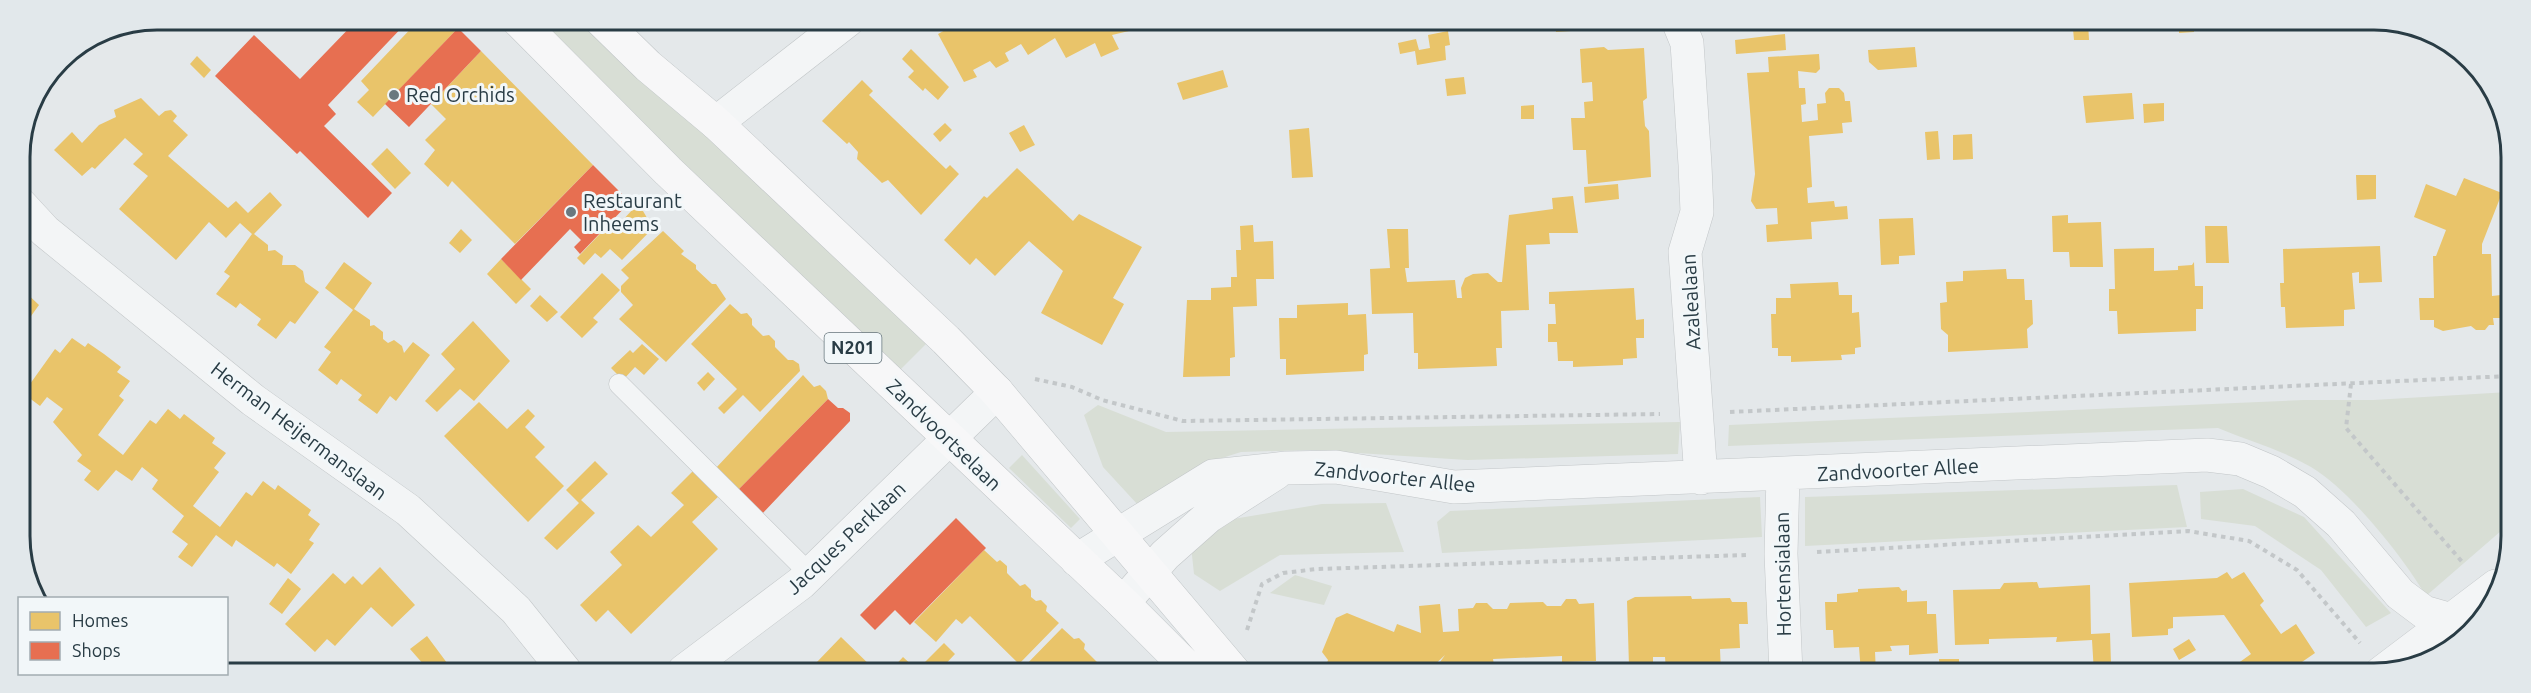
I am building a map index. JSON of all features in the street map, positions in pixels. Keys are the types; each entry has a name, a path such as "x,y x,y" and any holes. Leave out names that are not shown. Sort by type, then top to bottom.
{"main road":[{"name":"Zandvoortselaan","path":"528,30 668,171 1123,603 1183,663"},
{"path":"611,30 648,66 716,123 998,392 1226,663"}],"street":[{"path":"716,123 835,30"},
{"name":"Azalealaan","path":"1682,30 1687,43 1695,165 1697,212 1685,252 1701,478"},
{"name":"Herman Heijermanslaan","path":"30,215 45,231 254,400 408,510 516,610 559,663"},
{"name":"Jacques Perklaan","path":"694,663 810,574 998,392"},
{"name":"Zandvoorter Allee","path":"1077,560 1213,476 1286,468 1336,467 1454,487 1783,475 2207,455 2240,459 2271,472 2305,492 2341,524 2400,594 2424,612 2476,605"},
{"name":"Zandvoorter Allee","path":"1123,603 1150,572 1209,516 1286,468"},
{"name":"Hortensialaan","path":"1783,475 1780,554 1785,663"},
{"path":"2401,660 2476,605"}],"lane":[{"path":"619,384 810,574"}],"path":[{"path":"1026,377 1072,387 1102,400 1183,421 1698,413 2501,376"},
{"path":"2351,384 2346,428 2476,605"}],"shaded area":[{"path":"545,30 589,30 637,77 732,146 928,342 895,375"},
{"path":"2501,392 2501,531 2426,596 2390,544 2342,491 2326,478 2289,456 2218,428 1728,446 1729,425 2304,400 2373,400"},
{"path":"1098,405 1166,432 1680,422 1678,454 1467,460 1311,450 1241,452 1203,464 1138,505 1103,467 1084,415"},
{"path":"1022,455 1080,519 1071,528 1009,468"},
{"path":"2177,485 2187,527 1805,546 1805,497"},
{"path":"2243,489 2304,517 2391,613 2366,627 2321,570 2255,526 2201,519 2200,492"},
{"path":"1760,497 1762,537 1442,553 1437,522 1450,511"},
{"path":"1386,503 1404,552 1280,555 1220,591 1194,574 1191,546 1227,520 1322,504"},
{"path":"1295,575 1332,586 1324,605 1270,593"}],"building: Homes":[{"path":"409,30 456,30 373,117 357,102 369,90 361,81"},
{"path":"945,30 1129,31 1112,35 1119,49 1101,57 1095,43 1066,58 1055,38 1028,55 1021,44 1005,53 1009,61 996,68 990,61 973,70 977,77 964,82 938,34"},
{"path":"1556,30 1585,30 1556,32"},
{"path":"2073,30 2088,30 2089,40 2074,40"},
{"path":"2179,30 2194,30 2194,32 2179,33"},
{"path":"1448,31 1450,45 1445,46 1446,60 1417,65 1415,51 1400,54 1398,43 1416,39 1419,50 1430,48 1428,35"},
{"path":"1785,34 1786,50 1736,54 1735,40"},
{"path":"1604,47 1608,50 1644,48 1647,98 1643,101 1645,126 1649,131 1651,177 1588,184 1586,150 1573,150 1571,118 1585,118 1584,102 1593,101 1592,82 1582,83 1580,49"},
{"path":"1915,47 1917,67 1878,70 1869,62 1868,50"},
{"path":"911,49 949,87 938,100 925,88 923,91 908,77 914,71 902,59"},
{"path":"481,51 593,165 515,244 452,181 448,187 424,164 435,150 425,140 446,119 431,104"},
{"path":"1819,54 1820,69 1816,73 1798,71 1799,88 1805,88 1806,104 1801,105 1802,122 1818,120 1817,104 1826,103 1825,93 1829,88 1839,88 1844,93 1845,101 1850,101 1852,122 1842,123 1843,133 1809,136 1812,187 1807,188 1808,203 1834,201 1835,207 1847,206 1848,219 1811,222 1812,239 1767,242 1766,225 1778,224 1777,208 1756,209 1751,201 1755,174 1747,73 1769,72 1768,57"},
{"path":"197,56 211,70 204,78 190,64"},
{"path":"1223,70 1228,87 1183,100 1177,83"},
{"path":"1464,77 1466,94 1447,96 1445,79"},
{"path":"862,80 873,91 869,95 946,169 950,165 959,174 921,215 888,180 882,183 857,159 858,152 849,142 847,144 822,121"},
{"path":"2132,93 2134,119 2086,123 2083,96"},
{"path":"141,98 159,116 171,110 177,116 173,121 188,135 168,156 228,208 236,201 248,213 270,192 282,205 254,234 268,245 268,251 275,250 283,256 282,265 295,265 303,271 305,282 319,292 295,324 290,321 276,339 257,325 261,319 240,303 236,308 216,294 230,276 224,272 252,234 240,223 226,238 209,222 176,260 119,209 148,176 133,164 143,154 125,138 95,169 92,167 82,176 54,150 72,132 82,143 99,125 116,117 114,110"},
{"path":"2164,103 2164,121 2144,123 2143,104"},
{"path":"1534,105 1534,119 1521,119 1521,106"},
{"path":"945,123 952,130 940,142 933,134"},
{"path":"1024,125 1035,145 1020,152 1009,133"},
{"path":"1309,128 1313,177 1292,178 1289,130"},
{"path":"1938,131 1940,159 1927,160 1925,132"},
{"path":"1972,134 1973,159 1953,160 1953,135"},
{"path":"387,148 411,173 395,189 371,164"},
{"path":"1017,168 1073,221 1079,214 1142,247 1113,298 1124,304 1102,345 1041,313 1063,271 1029,241 995,276 976,258 970,265 944,240 984,196 987,198"},
{"path":"2356,175 2376,175 2376,199 2357,200"},
{"path":"2464,178 2501,193 2482,244 2482,254 2491,254 2492,296 2501,295 2501,318 2493,318 2494,325 2489,325 2485,330 2476,330 2471,326 2443,331 2434,327 2434,320 2420,320 2419,298 2434,298 2433,256 2436,256 2446,230 2414,217 2426,184 2456,196"},
{"path":"1618,184 1619,199 1585,203 1584,187"},
{"path":"1573,196 1578,233 1549,233 1550,244 1526,245 1529,310 1501,311 1502,348 1496,348 1497,366 1418,369 1418,353 1414,353 1413,313 1372,314 1370,269 1390,268 1387,229 1408,229 1409,268 1405,268 1407,282 1455,280 1457,298 1462,298 1461,288 1465,278 1473,274 1488,273 1498,282 1502,282 1509,215 1553,209 1552,198"},
{"path":"634,208 643,211 653,228 622,260 610,249 601,258 595,253 584,265 577,258 615,218 620,223"},
{"path":"2068,215 2068,223 2101,222 2103,267 2070,267 2069,252 2053,252 2052,216"},
{"path":"1913,218 1915,255 1899,256 1899,264 1881,265 1879,219"},
{"path":"1253,225 1254,242 1273,241 1274,279 1256,279 1257,306 1233,307 1235,357 1230,358 1230,376 1183,377 1187,300 1211,300 1211,288 1231,287 1231,277 1237,277 1236,250 1241,250 1240,226"},
{"path":"2205,226 2227,226 2229,263 2206,263"},
{"path":"461,229 472,240 460,253 449,243"},
{"path":"663,231 684,251 681,254 696,265 696,269 712,284 716,284 726,299 666,362 619,319 633,305 621,292 621,286 629,278 621,270"},
{"path":"2380,246 2382,282 2359,283 2359,272 2352,273 2355,309 2344,310 2344,326 2286,328 2285,307 2281,307 2280,283 2284,283 2283,249"},
{"path":"2154,248 2154,271 2178,270 2178,266 2192,265 2194,262 2195,286 2203,286 2203,309 2196,309 2196,331 2118,334 2117,311 2109,311 2109,289 2115,289 2114,249"},
{"path":"501,259 531,289 516,304 487,274"},
{"path":"344,262 372,283 354,309 370,320 370,326 374,325 383,332 383,339 388,343 394,340 402,346 404,353 413,342 430,355 396,401 390,396 377,414 358,400 362,395 341,379 337,385 318,370 331,352 324,347 353,310 325,288"},
{"path":"2006,269 2007,279 2024,279 2025,300 2032,300 2033,324 2027,329 2028,348 1948,352 1948,335 1941,329 1940,303 1947,302 1946,282 1963,281 1963,271"},
{"path":"602,273 620,290 593,318 598,322 582,338 560,317"},
{"path":"1838,282 1839,295 1852,295 1852,313 1859,312 1861,347 1855,348 1855,354 1841,355 1842,360 1791,362 1791,356 1778,356 1778,348 1772,348 1771,314 1776,314 1776,298 1791,298 1790,284"},
{"path":"1634,288 1636,320 1644,319 1644,338 1636,338 1637,358 1623,359 1623,365 1573,367 1573,361 1558,361 1557,342 1548,342 1548,324 1556,324 1555,304 1549,304 1549,292"},
{"path":"540,295 558,312 547,322 530,306"},
{"path":"30,296 39,305 30,318"},
{"path":"1348,303 1348,315 1366,314 1368,354 1364,355 1364,371 1286,375 1286,359 1280,359 1279,318 1297,318 1297,305"},
{"path":"730,304 741,314 747,313 752,319 752,325 763,336 769,335 775,341 775,347 788,360 799,364 800,371 760,412 743,395 724,414 718,408 737,389 691,344"},
{"path":"473,321 510,361 474,401 460,389 437,412 425,401 455,369 441,354"},
{"path":"72,338 85,347 88,343 121,367 117,372 130,381 119,396 124,400 98,435 123,455 150,420 156,424 168,409 180,419 184,414 215,438 212,443 226,453 214,468 219,472 193,506 220,527 246,492 252,496 263,481 275,490 278,485 311,510 308,515 320,524 309,540 314,543 291,574 277,563 274,567 236,540 232,547 216,535 192,567 178,557 188,544 172,532 184,516 152,489 158,480 142,467 132,481 116,470 98,491 84,480 91,471 77,461 82,455 53,422 63,409 47,397 40,406 30,398 30,384 55,349 60,353"},
{"path":"642,344 659,359 644,375 635,367 623,380 611,368 630,350 633,353"},
{"path":"708,372 715,379 704,391 697,383"},
{"path":"803,375 814,387 820,385 826,391 828,399 737,491 715,469"},
{"path":"479,402 507,429 528,409 535,416 525,427 545,447 535,457 564,486 528,522 444,436"},
{"path":"595,461 608,474 581,500 595,513 557,550 544,538 579,503 566,490"},
{"path":"696,468 721,494 692,522 718,549 631,634 608,610 596,622 580,605 622,565 610,552 638,525 651,537 684,505 671,493"},
{"path":"984,550 997,562 1000,560 1007,566 1007,573 1020,586 1025,584 1031,590 1031,597 1036,601 1041,600 1047,606 1046,611 1059,623 1018,663 970,616 962,624 956,619 936,642 914,622"},
{"path":"380,567 415,605 392,627 371,607 335,646 327,639 315,652 285,624 333,573 345,584 353,576 362,585"},
{"path":"2227,572 2232,579 2244,572 2264,601 2260,605 2281,634 2296,624 2315,653 2300,663 2238,663 2251,654 2224,615 2173,617 2173,628 2168,629 2168,635 2132,637 2129,583 2217,578"},
{"path":"288,578 301,589 282,614 269,604"},
{"path":"2037,582 2039,588 2090,585 2091,634 2110,633 2111,663 2093,663 2092,640 2056,642 2057,637 1989,639 1989,644 1955,645 1953,590 2000,589 2004,583"},
{"path":"1899,587 1902,591 1907,590 1907,602 1927,601 1927,614 1936,614 1938,653 1909,655 1909,645 1890,646 1892,651 1875,652 1876,663 1860,663 1859,647 1834,648 1833,630 1826,630 1825,602 1837,602 1837,594 1858,592 1858,589"},
{"path":"1691,596 1692,599 1730,598 1732,602 1747,602 1748,624 1739,624 1740,648 1720,649 1721,663 1665,663 1665,657 1653,657 1653,663 1629,663 1627,601 1635,597"},
{"path":"1566,599 1576,599 1579,604 1594,603 1596,661 1562,662 1562,656 1493,659 1494,663 1440,662 1445,655 1437,663 1327,663 1328,660 1322,652 1336,618 1347,613 1394,632 1397,624 1421,633 1419,606 1440,604 1443,632 1459,631 1458,609 1473,608 1476,603 1487,603 1493,609 1507,609 1510,603 1543,602 1547,606 1561,606"},
{"path":"1062,628 1074,639 1079,638 1085,644 1084,649 1098,663 1028,663"},
{"path":"427,636 447,663 422,663 410,649"},
{"path":"841,637 868,663 816,663"},
{"path":"2189,639 2196,650 2179,660 2173,649"},
{"path":"944,643 955,654 946,663 924,663"},
{"path":"903,657 909,663 897,663"},
{"path":"1939,659 1959,659 1959,663 1939,663"}],"building: Shops":[{"path":"347,30 399,30 328,105 336,114 324,126 392,193 368,218 300,151 297,154 215,76 254,35 300,79"},
{"path":"456,30 460,30 481,51 409,127 385,104"},
{"path":"593,165 630,202 580,254 574,247 581,240 570,229 521,280 501,259"},
{"path":"828,399 838,408 843,408 850,413 850,421 762,514 737,491"},
{"path":"956,518 986,548 910,625 895,610 875,630 860,615"}],"place":[{"name":"Red Orchids","path":"394,95"},
{"name":"Restaurant Inheems","path":"571,212"}]}
